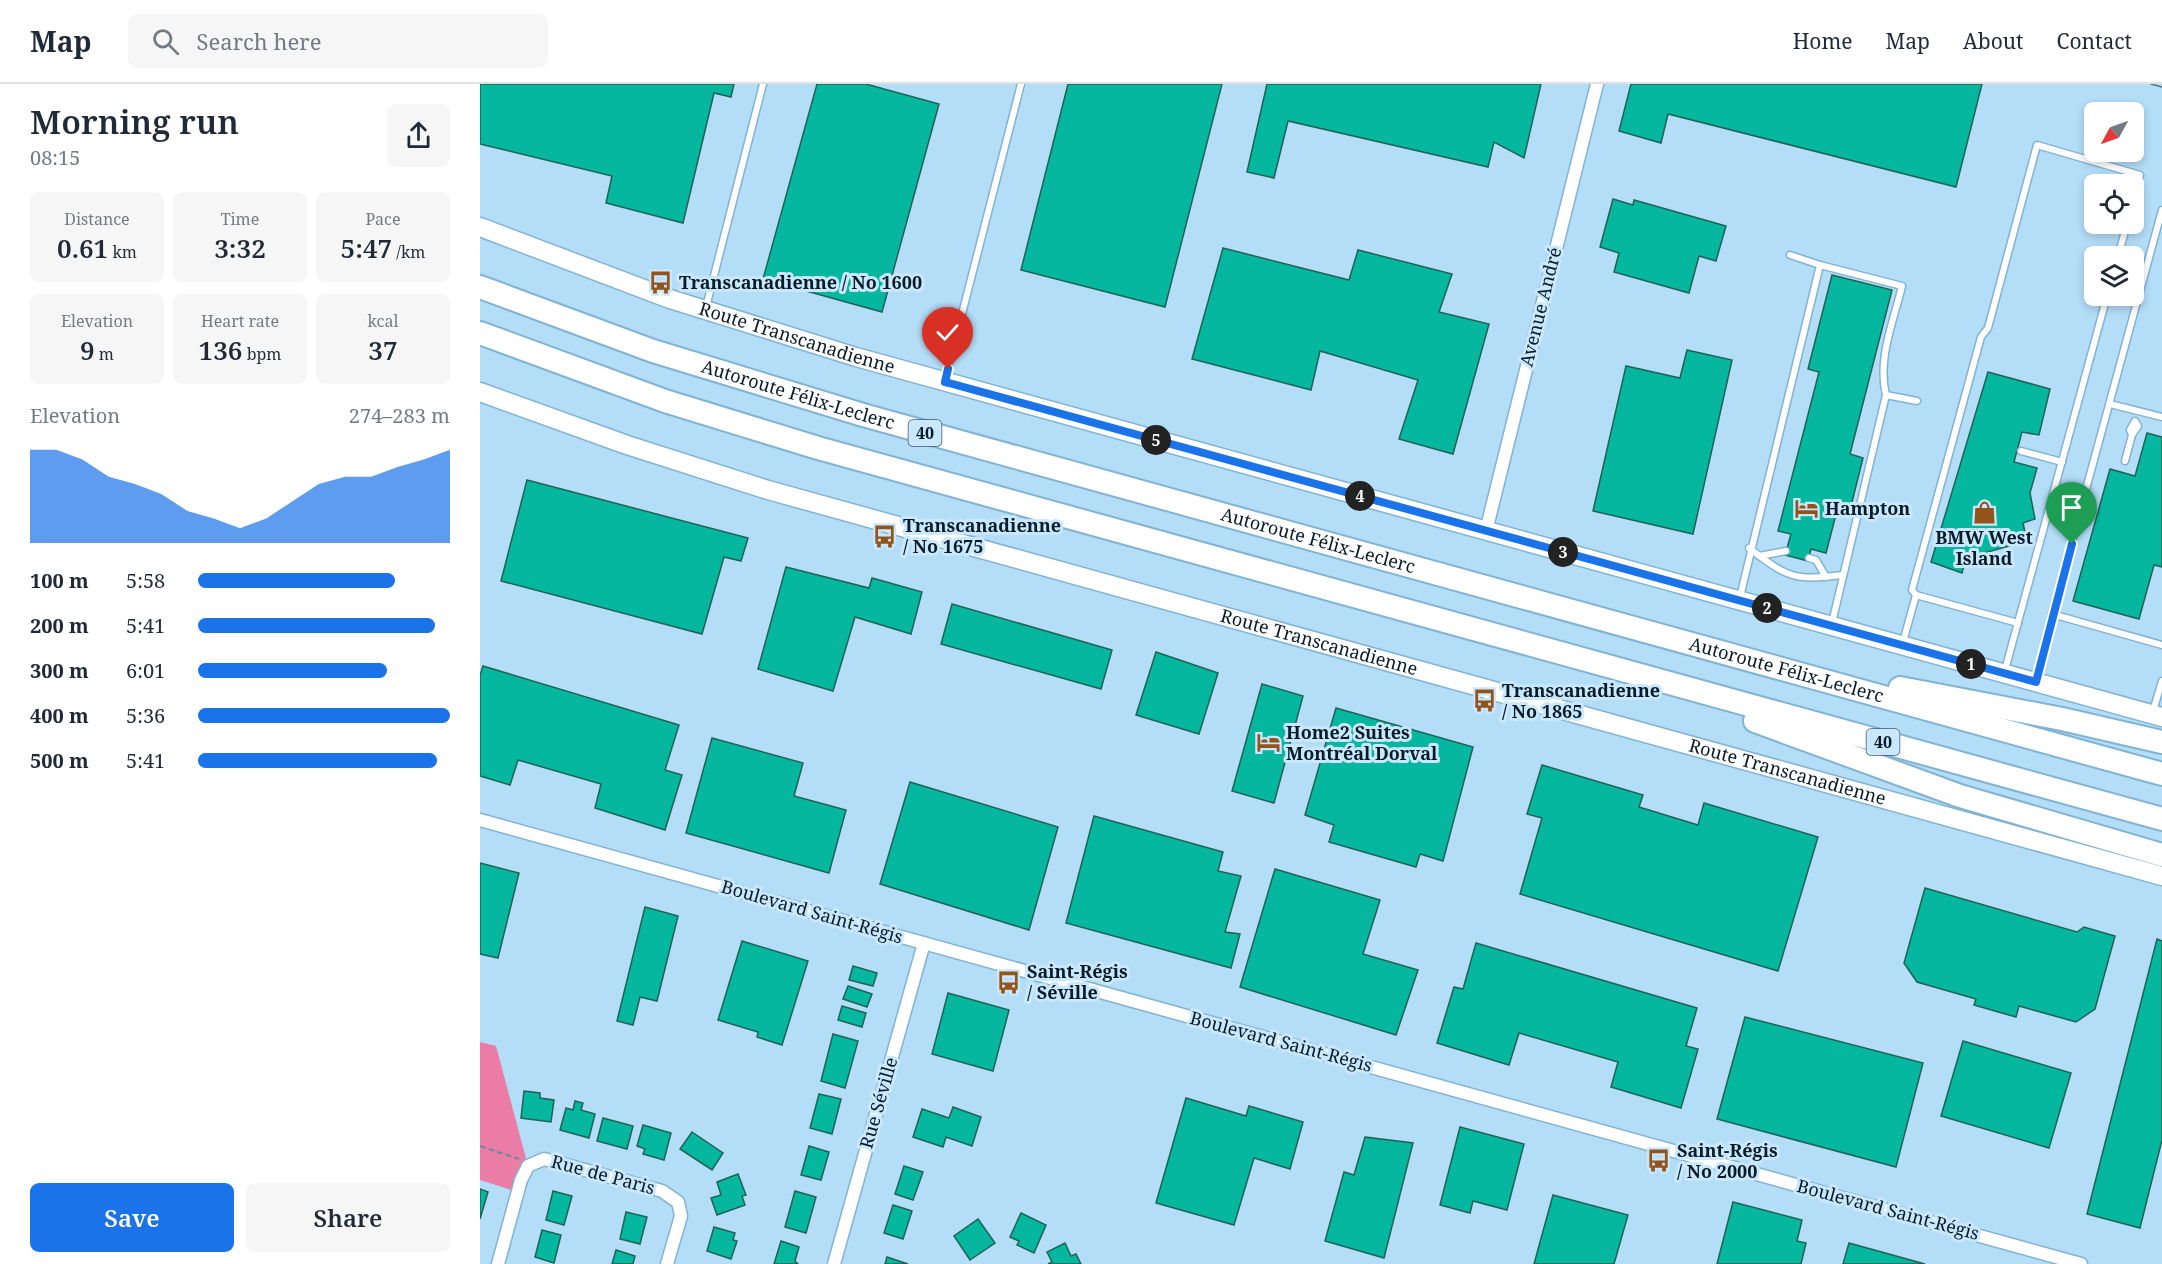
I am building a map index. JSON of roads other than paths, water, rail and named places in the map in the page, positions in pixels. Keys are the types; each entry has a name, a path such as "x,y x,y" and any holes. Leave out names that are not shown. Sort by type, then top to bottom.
{"highway":[{"name":"Autoroute Félix-Leclerc","path":"480,287 585,327 744,381 2162,774"},
{"name":"40","path":"480,333 641,393 818,448 2162,819"},
{"path":"1739,658 2062,718 2162,742"},
{"path":"1604,665 1960,796 2162,855"}],"main road":[{"name":"Route Transcanadienne","path":"480,227 560,259 706,310 945,382 2157,716"},
{"name":"Route Transcanadienne","path":"480,392 641,450 768,490 2162,876"}],"street":[{"name":"Avenue André","path":"1486,531 1598,84"},
{"name":"Boulevard Saint-Régis","path":"480,820 2081,1264"},
{"name":"Rue Séville","path":"834,1264 924,943"},
{"name":"Rue de Paris","path":"498,1264 521,1180 528,1166 544,1159 662,1191 678,1202 681,1216 667,1264"}],"lane":[{"path":"706,310 763,84"},
{"path":"945,382 1021,84"},
{"path":"2018,623 1916,596 1912,590 1981,337 1988,328 2037,145 2137,174"},
{"path":"2036,682 2052,614 2162,210"},
{"path":"1790,255 1902,286 1883,363 1882,379 1886,395 1831,626"},
{"path":"1739,600 1749,548 1820,265"},
{"path":"2005,674 2104,306"},
{"path":"1886,395 1917,401"},
{"path":"2110,404 2162,417"},
{"path":"2125,461 2132,435 2130,429 2136,421 2138,411"},
{"path":"2021,451 2062,462"},
{"path":"1749,548 1791,577 1842,575"},
{"path":"1759,556 1786,551"},
{"path":"1809,558 1816,560 1826,577"},
{"path":"1902,645 1916,596"},
{"path":"2052,614 2162,645"},
{"path":"2157,716 2162,681"}],"tram line":[{"path":"2151,84 2162,87"}],"place":[{"name":"Transcanadienne / No 1600","path":"661,283"},
{"name":"Hampton","path":"1807,509"},
{"name":"BMW West Island","path":"1984,512"},
{"name":"Transcanadienne / No 1675","path":"885,536"},
{"name":"Transcanadienne / No 1865","path":"1484,701"},
{"name":"Home2 Suites Montréal Dorval","path":"1268,743"},
{"name":"Saint-Régis / Séville","path":"1009,982"},
{"name":"Saint-Régis / No 2000","path":"1659,1161"}]}
